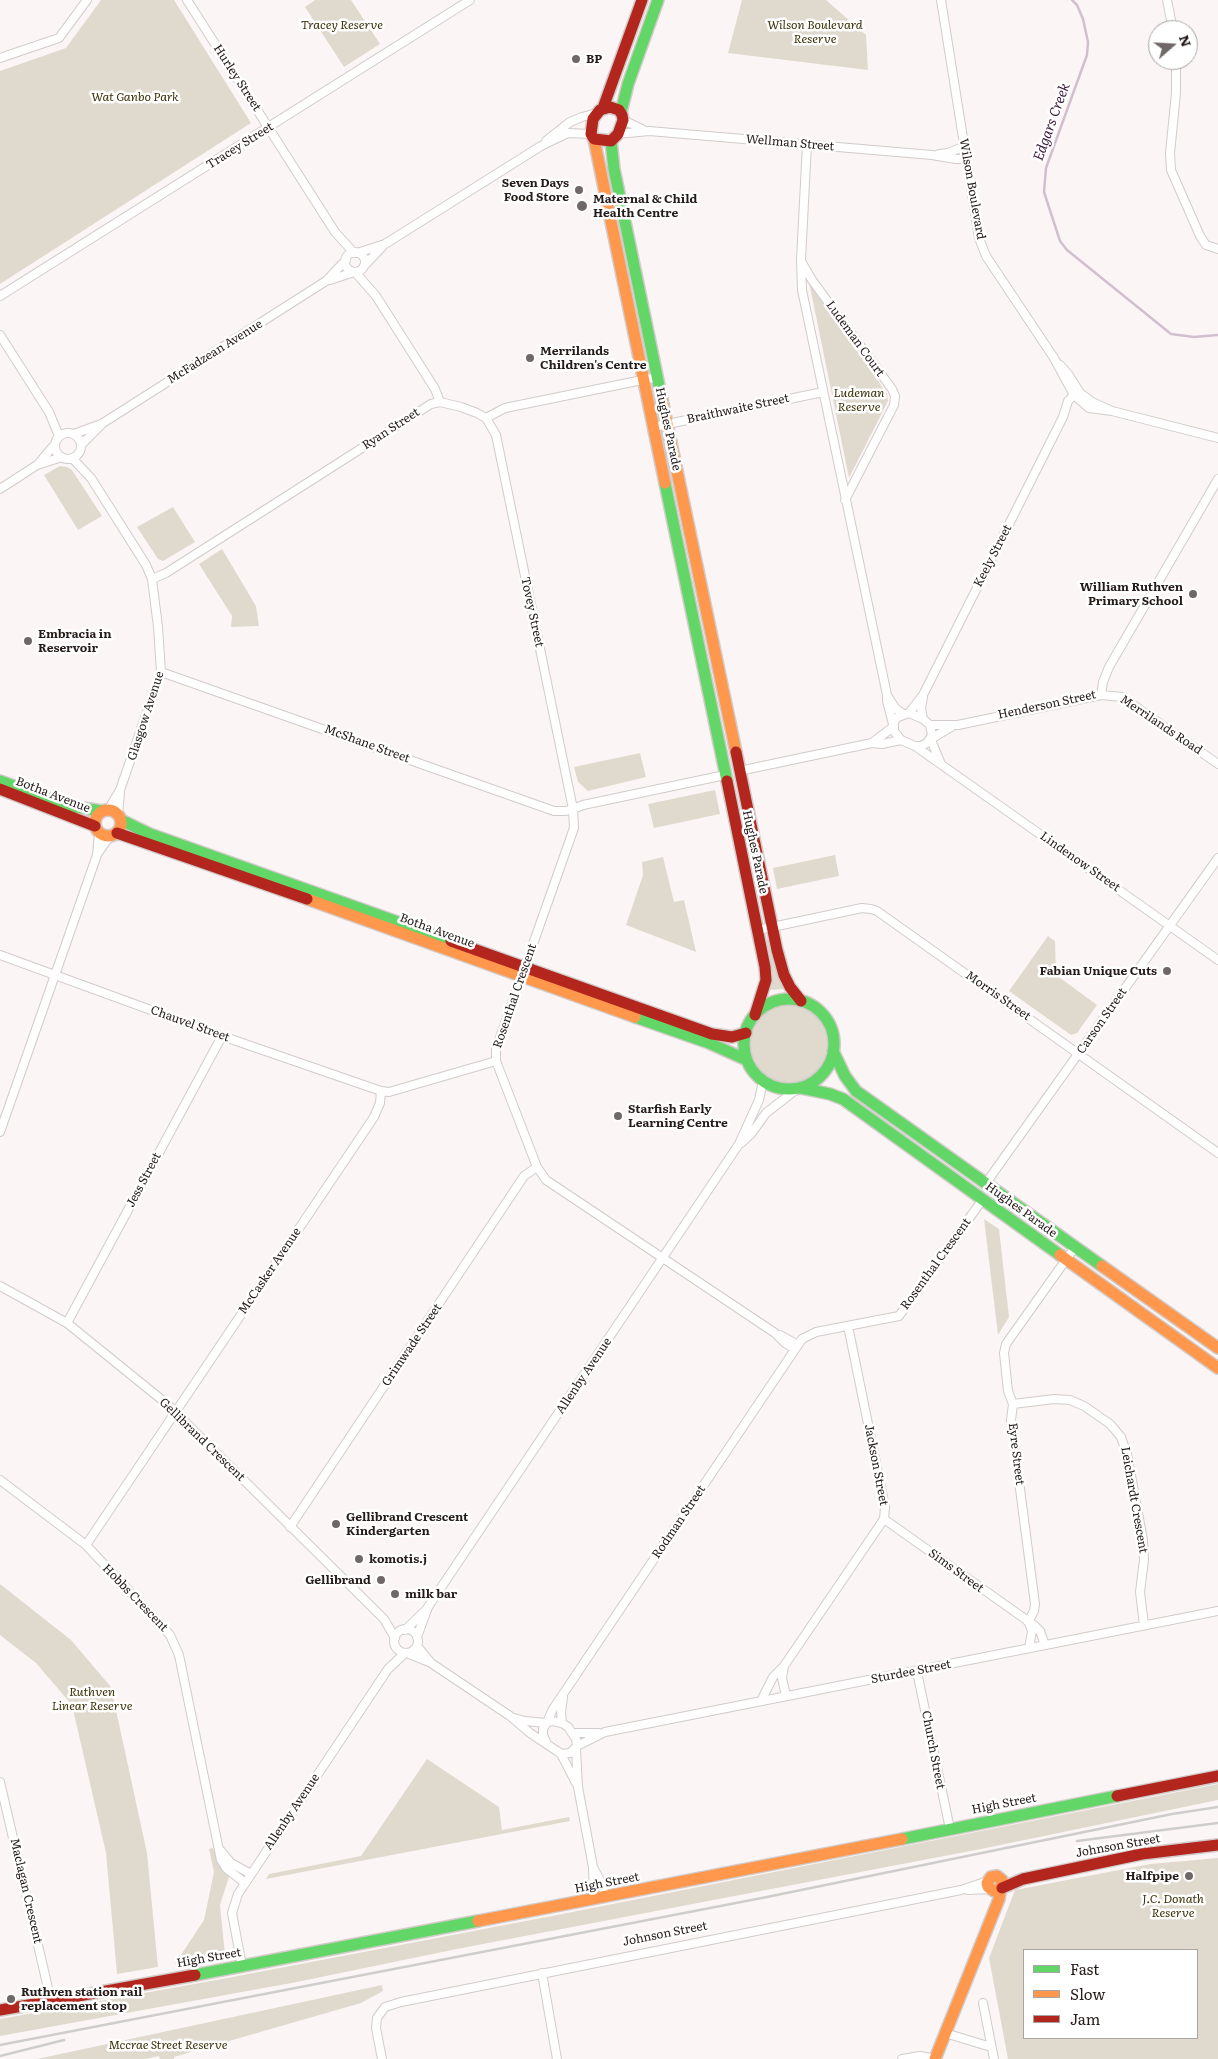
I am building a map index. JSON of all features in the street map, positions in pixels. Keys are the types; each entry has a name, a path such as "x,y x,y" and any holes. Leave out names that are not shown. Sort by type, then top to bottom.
{"street":[{"path":"0,58 59,38 87,0"},
{"name":"Hurley Street","path":"187,0 335,232 346,259"},
{"name":"Tracey Street","path":"0,298 470,0"},
{"path":"592,137 591,125 600,110 642,0"},
{"path":"540,146 568,133 592,137 614,137 622,116 628,84 658,0"},
{"name":"Wilson Boulevard","path":"941,0 979,238 986,256 1054,358 1068,374 1077,396 1112,411 1218,438"},
{"path":"1167,0 1171,20"},
{"path":"1176,70 1176,92 1170,153 1171,170 1200,236 1206,245 1218,249"},
{"path":"355,272 364,266 385,244 540,146 570,122 610,107 622,116"},
{"name":"Wellman Street","path":"622,116 631,125 649,131 932,155 956,160 967,159"},
{"name":"Wellman Street","path":"614,137 649,131"},
{"name":"Hughes Parade","path":"592,137 758,930 766,980 755,1014"},
{"name":"Hughes Parade","path":"614,137 614,169 772,927 784,974 790,987 801,1001"},
{"name":"Ludeman Court","path":"806,144 801,260 802,290 893,726"},
{"name":"Wellman Street","path":"932,155 948,153 965,146"},
{"name":"Hurley Street","path":"335,232 356,253"},
{"path":"385,244 356,253 346,259 347,268 355,272 376,296 435,389 440,402 477,413 486,418 505,408 657,377"},
{"path":"356,253 363,256 364,266 376,296"},
{"name":"McFadzean Avenue","path":"71,434 103,423 326,281 346,259"},
{"name":"Ludeman Court","path":"801,260 812,280 892,389 895,396 894,405 846,500"},
{"name":"McFadzean Avenue","path":"326,281 355,272"},
{"path":"1,335 49,412 59,436 55,444 37,465"},
{"name":"Braithwaite Street","path":"653,427 823,392"},
{"name":"Keely Street","path":"906,714 923,695 1063,417 1068,401 1077,396"},
{"name":"Ryan Street","path":"152,579 166,573 431,404 440,402"},
{"path":"0,489 37,465 62,457 72,458 80,448 78,437 71,434 49,412"},
{"name":"Tovey Street","path":"486,418 496,435 573,809"},
{"name":"McFadzean Avenue","path":"80,448 103,423"},
{"path":"59,436 71,434"},
{"path":"55,444 56,452 62,457"},
{"name":"Glasgow Avenue","path":"80,448 90,478"},
{"name":"Glasgow Avenue","path":"72,458 90,478 146,565 152,579 158,626 162,672 112,814"},
{"name":"Henderson Street","path":"927,722 958,724 1101,695 1103,682 1109,668 1218,478"},
{"name":"McShane Street","path":"162,672 554,811 573,809"},
{"path":"709,695 723,692"},
{"name":"Ludeman Court","path":"887,695 895,708 906,714"},
{"name":"Keely Street","path":"923,695 921,708 927,722"},
{"name":"Merrilands Road","path":"1101,695 1122,697 1218,764"},
{"path":"872,743 893,726 898,717 906,714 927,722 932,731 931,739 941,764"},
{"name":"Henderson Street","path":"931,739 958,724"},
{"path":"893,726 902,740 914,746 924,745 931,739"},
{"path":"739,771 872,743 882,744 902,740"},
{"name":"Lindenow Street","path":"914,746 1218,960"},
{"path":"573,809 582,805 725,775"},
{"name":"Botha Avenue","path":"0,780 70,806 112,814 150,834 257,877"},
{"name":"Botha Avenue","path":"0,790 68,814 105,832 144,841 257,877 637,1012 712,1034 732,1037 746,1033"},
{"name":"Rosenthal Crescent","path":"573,809 574,828 496,1049 496,1061 537,1167 546,1180 775,1333 785,1343 797,1347 802,1339 811,1334 899,1316 983,1199"},
{"path":"112,814 121,828 105,832 96,818 112,814"},
{"path":"0,1132 105,832"},
{"name":"Carson Street","path":"986,1183 1218,858"},
{"name":"Morris Street","path":"758,930 862,908 871,909 891,920 1218,1152"},
{"name":"Chauvel Street","path":"0,955 222,1036 382,1091"},
{"path":"776,1001 801,1001 811,1005 826,1020 831,1030 833,1051 829,1064 813,1083 799,1088 785,1089 773,1086 756,1074 747,1060 744,1047 746,1033 755,1014 765,1006 776,1001"},
{"name":"Botha Avenue","path":"637,1012 747,1060"},
{"name":"Jess Street","path":"66,1323 222,1036"},
{"name":"Hughes Parade","path":"833,1051 845,1076 856,1091 1218,1348"},
{"path":"382,1091 389,1092 496,1061"},
{"name":"Allenby Avenue","path":"416,1637 428,1607 740,1144 756,1106 763,1080"},
{"name":"Hughes Parade","path":"799,1088 830,1094 842,1099 1218,1368"},
{"name":"Allenby Avenue","path":"740,1144 751,1134 766,1113 799,1088"},
{"name":"McCasker Avenue","path":"86,1545 374,1117 380,1103 382,1091"},
{"path":"756,1106 766,1113"},
{"name":"Grimwade Street","path":"290,1527 524,1176 537,1167"},
{"path":"983,1199 986,1183"},
{"name":"Eyre Street","path":"1028,1622 1034,1611 1035,1604 1011,1420 1013,1404 1008,1391 1004,1349 1075,1247"},
{"name":"Gellibrand Crescent","path":"0,1286 66,1323 176,1412 384,1619 404,1630"},
{"name":"Jackson Street","path":"761,1701 773,1677 784,1666 884,1519 885,1507 848,1326"},
{"name":"Rodman Street","path":"546,1723 797,1347"},
{"name":"Leichardt Crescent","path":"1013,1404 1054,1399 1070,1400 1084,1406 1110,1424 1121,1437 1127,1454 1143,1540 1144,1560 1140,1592 1144,1625"},
{"name":"Hobbs Crescent","path":"0,1480 86,1545 170,1635 179,1655 221,1860 226,1868 245,1883"},
{"name":"Sims Street","path":"884,1519 1040,1631 1045,1645"},
{"name":"Allenby Avenue","path":"404,1630 428,1607"},
{"name":"Sturdee Street","path":"573,1733 605,1732 917,1672 1218,1611"},
{"name":"Gellibrand Crescent","path":"384,1619 394,1638"},
{"path":"1028,1622 1032,1631 1029,1648"},
{"path":"406,1653 413,1651 416,1646 416,1637 411,1631 404,1630 398,1632 394,1638 395,1647 406,1653 431,1663 510,1716 530,1733 561,1754 578,1787"},
{"path":"416,1646 431,1663"},
{"name":"Allenby Avenue","path":"388,1669 395,1647"},
{"name":"Allenby Avenue","path":"242,1966 232,1913 235,1900 388,1669 406,1653"},
{"path":"784,1666 782,1678 786,1696"},
{"name":"Church Street","path":"917,1672 950,1829"},
{"path":"562,1723 563,1695"},
{"path":"510,1716 525,1721 562,1723 573,1733 576,1747 578,1787 600,1898"},
{"path":"546,1723 543,1735 547,1744"},
{"name":"Sturdee Street","path":"576,1747 605,1732"},
{"path":"561,1754 570,1753 576,1747"},
{"name":"High Street","path":"0,2010 600,1898 1218,1776"},
{"name":"Maclagan Crescent","path":"0,1782 51,2001"},
{"name":"Johnson Street","path":"382,2059 376,2022 378,2014 385,2008 401,2002 961,1890 995,1886 1024,1878 1142,1854 1218,1845"},
{"name":"Hobbs Crescent","path":"219,1847 223,1855 231,1863 251,1874"},
{"path":"902,2059 920,2056 936,2059 948,2034 990,1918 999,1899 995,1886"},
{"path":"542,1973 557,2059"},
{"path":"983,2003 994,2059"},
{"path":"948,2034 991,2047"},
{"path":"943,2059 948,2034"}],"green space":[{"name":"Wat Ganbo Park","path":"101,0 174,0 251,123 0,284 0,71 66,48"},
{"name":"Tracey Reserve","path":"315,0 351,0 380,44 344,67 305,7"},
{"name":"Wilson Boulevard Reserve","path":"742,0 826,0 866,35 868,70 728,53"},
{"name":"Ludeman Reserve","path":"809,282 887,394 888,401 849,478"},
{"path":"60,466 72,470 102,516 78,530 44,475"},
{"path":"173,507 195,542 163,561 158,559 137,527"},
{"path":"222,549 256,606 259,626 231,627 232,616 199,564"},
{"path":"640,753 646,777 588,791 578,782 574,767"},
{"path":"715,790 720,814 654,828 648,804"},
{"path":"835,855 839,876 777,889 773,868"},
{"path":"663,857 674,902 684,900 696,952 626,925 643,875 642,862"},
{"path":"769,935 785,989 770,990 771,979 766,942"},
{"path":"1048,936 1055,941 1056,975 1097,1005 1077,1033 1071,1035 1009,991"},
{"path":"781,1003 797,1003 812,1010 823,1021 830,1036 827,1060 818,1073 797,1085 781,1085 766,1078 755,1067 748,1052 748,1036 755,1021 766,1010"},
{"path":"984,1219 999,1229 1009,1317 998,1335"},
{"name":"Ruthven Linear Reserve","path":"0,1584 71,1640 111,1687 147,1853 158,1967 117,1974 106,1853 72,1705 36,1663 0,1635"},
{"path":"427,1759 499,1807 502,1830 569,1817 570,1821 266,1879 269,1874 361,1856"},
{"path":"1218,1784 1218,1800 981,1849 457,1949 297,1982 0,2036 0,2019 552,1916"},
{"path":"213,1848 222,1868 229,1877 220,1905 225,1955 175,1964 204,1920 214,1872 209,1849"},
{"name":"J.C. Donath Reserve","path":"1218,1858 1218,2059 1008,2059 989,1958 1015,1890 1150,1864"},
{"name":"Mccrae Street Reserve","path":"382,1985 383,1991 361,2003 174,2057 174,2059 160,2059 159,2056 145,2059 37,2059"}],"waterway":[{"name":"Edgars Creek","path":"1072,0 1077,5 1083,19 1088,42 1087,55 1046,168 1044,192 1060,241 1067,250 1171,334 1194,337 1218,335"}],"railway":[{"path":"0,2045 767,1897 1172,1814 1218,1807"},
{"path":"1077,1841 1218,1823"},
{"path":"0,2056 64,2040"}],"traffic: fast":[{"path":"621,112 628,84 658,0"},
{"path":"611,141 614,169 662,400"},
{"path":"665,483 727,781"},
{"path":"0,781 70,806 102,811"},
{"path":"121,820 150,834 451,941"},
{"path":"789,999 806,1003 821,1012 830,1027 834,1044 830,1061 821,1076 806,1085 789,1089 772,1085 757,1076 748,1061 744,1044 748,1027 757,1012 772,1003 789,999"},
{"path":"635,1017 709,1043 747,1060"},
{"path":"833,1051 845,1076 856,1091 1102,1266"},
{"path":"801,1088 830,1094 843,1099 1060,1255"},
{"path":"902,1839 1117,1796"},
{"path":"195,1975 478,1921"}],"traffic: slow":[{"path":"594,139 665,483"},
{"path":"662,400 736,752"},
{"path":"108,810 117,814 121,823 117,832 108,836 99,832 95,823 99,814 108,810"},
{"path":"307,899 635,1017"},
{"path":"1060,1255 1218,1368"},
{"path":"1102,1266 1218,1348"},
{"path":"478,1921 902,1839"},
{"path":"935,2059 999,1899 1002,1880 997,1876 991,1877 987,1883 988,1887 994,1891 1000,1889"}],"traffic: jam":[{"path":"603,108 642,0"},
{"path":"610,107 619,110 622,115 623,120 618,134 611,141 594,139 591,134 593,119 600,110 610,107"},
{"path":"736,752 777,950 784,975 790,987 801,1001"},
{"path":"727,781 765,967 766,980 755,1015"},
{"path":"0,789 95,826"},
{"path":"117,833 307,899"},
{"path":"451,941 712,1034 732,1037 746,1033"},
{"path":"1117,1796 1218,1776"},
{"path":"1002,1888 1023,1879 1142,1854 1218,1845"},
{"path":"0,2010 195,1975"}],"place":[{"name":"BP","path":"576,59"},
{"name":"Seven Days Food Store","path":"579,190"},
{"name":"Maternal & Child Health Centre","path":"582,206"},
{"name":"Merrilands Children's Centre","path":"530,358"},
{"name":"William Ruthven Primary School","path":"1193,594"},
{"name":"Embracia in Reservoir","path":"28,641"},
{"name":"Fabian Unique Cuts","path":"1167,971"},
{"name":"Starfish Early Learning Centre","path":"618,1116"},
{"name":"Gellibrand Crescent Kindergarten","path":"336,1524"},
{"name":"komotis.j","path":"359,1559"},
{"name":"Gellibrand","path":"381,1580"},
{"name":"milk bar","path":"395,1594"},
{"name":"Halfpipe","path":"1189,1876"},
{"name":"Ruthven station rail replacement stop","path":"11,1999"}]}
